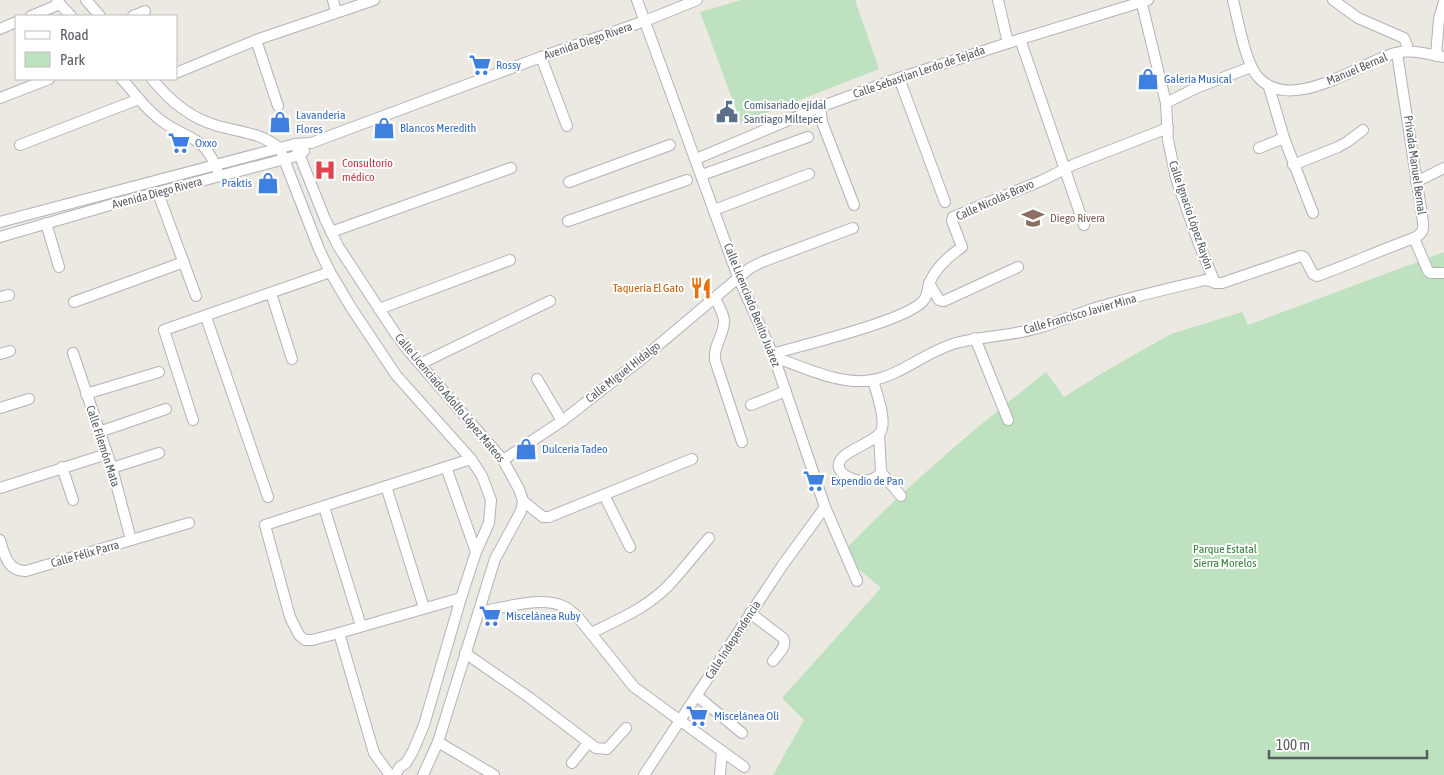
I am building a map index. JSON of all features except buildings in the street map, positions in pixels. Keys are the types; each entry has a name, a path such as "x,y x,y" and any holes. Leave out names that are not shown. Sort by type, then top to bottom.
{"street":[{"path":"86,0 99,15"},
{"path":"333,0 336,12"},
{"path":"178,72 256,40 374,0"},
{"name":"Calle Licenciado Benito Juárez","path":"637,0 738,277 773,355 825,507 856,581"},
{"name":"Avenida Diego Rivera","path":"0,222 295,144 311,143 540,57 645,21 697,0"},
{"path":"998,0 1008,42"},
{"name":"Calle Sebastian Lerdo de Tejada","path":"696,159 820,107 899,78 1143,0"},
{"name":"Calle Ignacio López Rayón","path":"1143,0 1166,103 1171,155 1176,178 1215,283"},
{"path":"1233,0 1251,67 1256,75 1269,86 1293,164 1313,213"},
{"path":"1333,0 1358,18 1404,38 1407,45 1401,52"},
{"path":"33,15 58,2 70,15"},
{"path":"1401,52 1440,56 1439,19 1444,2"},
{"path":"135,15 145,11"},
{"path":"0,29 15,22"},
{"path":"256,40 278,106"},
{"path":"1020,40 1084,225"},
{"name":"Manuel Bernal","path":"1269,86 1281,90 1296,90 1329,82 1401,52"},
{"name":"Privada Manuel Bernal","path":"1401,52 1405,100 1424,228 1414,238"},
{"path":"540,57 567,126"},
{"path":"1166,103 1196,88 1251,67"},
{"path":"899,78 945,202"},
{"path":"0,98 46,80"},
{"path":"123,80 139,99 166,124 194,138 203,146 220,177"},
{"path":"156,80 176,104 198,118 217,126 266,138 280,148"},
{"path":"20,145 139,99"},
{"path":"820,107 822,122 854,204"},
{"name":"Calle Nicolás Bravo","path":"773,355 870,326 900,315 923,303 929,284 946,259 962,247 952,221 953,217 1064,169 1168,128"},
{"path":"1293,164 1338,147 1363,130"},
{"path":"702,175 808,136"},
{"path":"1259,148 1284,138"},
{"name":"Avenida Diego Rivera","path":"0,237 116,203 284,160 300,155 311,143"},
{"name":"Calle Licenciado Adolfo López Mateos","path":"295,144 338,246 395,333 503,460 513,476 522,501"},
{"path":"569,182 670,145"},
{"name":"Calle Licenciado Adolfo López Mateos","path":"280,148 308,224 330,272 396,375 470,459 482,476 492,500 489,523 476,552 461,598 424,725 406,763 395,775"},
{"path":"331,232 511,168"},
{"path":"1416,182 1444,168"},
{"path":"714,210 809,174"},
{"path":"568,221 687,180"},
{"path":"113,192 116,203"},
{"path":"158,193 196,296"},
{"path":"46,224 59,267"},
{"name":"Calle Miguel Hidalgo","path":"503,460 562,421 643,358 738,277 762,262 853,228"},
{"path":"1414,238 1428,271 1431,273 1444,273"},
{"name":"Calle Francisco Javier Mina","path":"773,355 836,378 856,381 873,380 900,369 939,349 975,338 1032,330 1104,305 1205,280 1222,283 1301,256 1304,257 1313,274 1317,276 1414,238"},
{"path":"379,309 510,260"},
{"path":"74,302 184,262"},
{"path":"929,284 939,300 944,301 1018,267"},
{"path":"194,420 164,330 206,317 330,272"},
{"path":"271,293 292,358"},
{"path":"715,298 724,320 724,326 716,347 715,360 742,442"},
{"path":"420,364 550,302"},
{"path":"206,317 268,497"},
{"path":"975,338 1008,420"},
{"name":"Calle Filemón Mata","path":"73,353 112,468 131,540"},
{"path":"86,394 159,372"},
{"path":"537,379 562,421"},
{"path":"873,380 883,421 880,434 881,472 901,496"},
{"path":"750,405 786,391"},
{"path":"0,408 28,398"},
{"path":"99,432 166,410"},
{"path":"880,434 845,455 839,466 840,471 844,475 861,481 874,480 881,472"},
{"path":"112,468 159,453"},
{"path":"0,488 107,454"},
{"path":"461,598 339,633 305,640 299,636 290,617 265,525 470,459"},
{"path":"522,501 543,517 549,517 692,459"},
{"path":"446,467 476,552"},
{"path":"62,468 74,500"},
{"path":"386,486 424,608"},
{"path":"604,495 630,547"},
{"path":"423,775 438,742 495,559 517,521 522,501"},
{"path":"324,507 361,626"},
{"name":"Calle Independencia","path":"644,775 782,566 825,507"},
{"name":"Calle Félix Parra","path":"0,540 10,566 21,572 189,523"},
{"path":"591,633 637,610 658,595 669,586 709,538"},
{"path":"480,612 542,601 565,607 591,633 634,687 744,767"},
{"path":"750,614 786,642 773,661"},
{"path":"339,633 374,753 390,775"},
{"path":"465,653 530,698 588,743 602,750 612,746 626,728"},
{"path":"697,696 742,734"},
{"path":"438,742 494,775"},
{"path":"572,763 588,743"},
{"path":"720,775 722,751"}],"green space":[{"path":"741,0 855,0 879,69 741,123 700,12"},
{"name":"Parque Estatal Sierra Morelos","path":"1444,252 1444,775 773,775 804,720 782,698 881,588 841,554 889,506 940,460 1046,372 1064,397 1171,334 1242,312 1248,325"}],"place":[{"name":"Rossy","path":"480,65"},
{"name":"Galería Musical","path":"1148,79"},
{"name":"Comisariado ejidal Santiago Miltepec","path":"727,112"},
{"name":"Lavanderia Flores","path":"280,122"},
{"name":"Blancos Meredith","path":"384,128"},
{"name":"Oxxo","path":"179,143"},
{"name":"Consultorio médico","path":"325,170"},
{"name":"Praktis","path":"268,183"},
{"name":"Diego Rivera","path":"1033,218"},
{"name":"Taqueria El Gato","path":"701,288"},
{"name":"Dulcería Tadeo","path":"526,449"},
{"name":"Expendio de Pan","path":"814,481"},
{"name":"Miscelánea Ruby","path":"490,616"},
{"name":"Miscelánea Oli","path":"697,716"}]}
